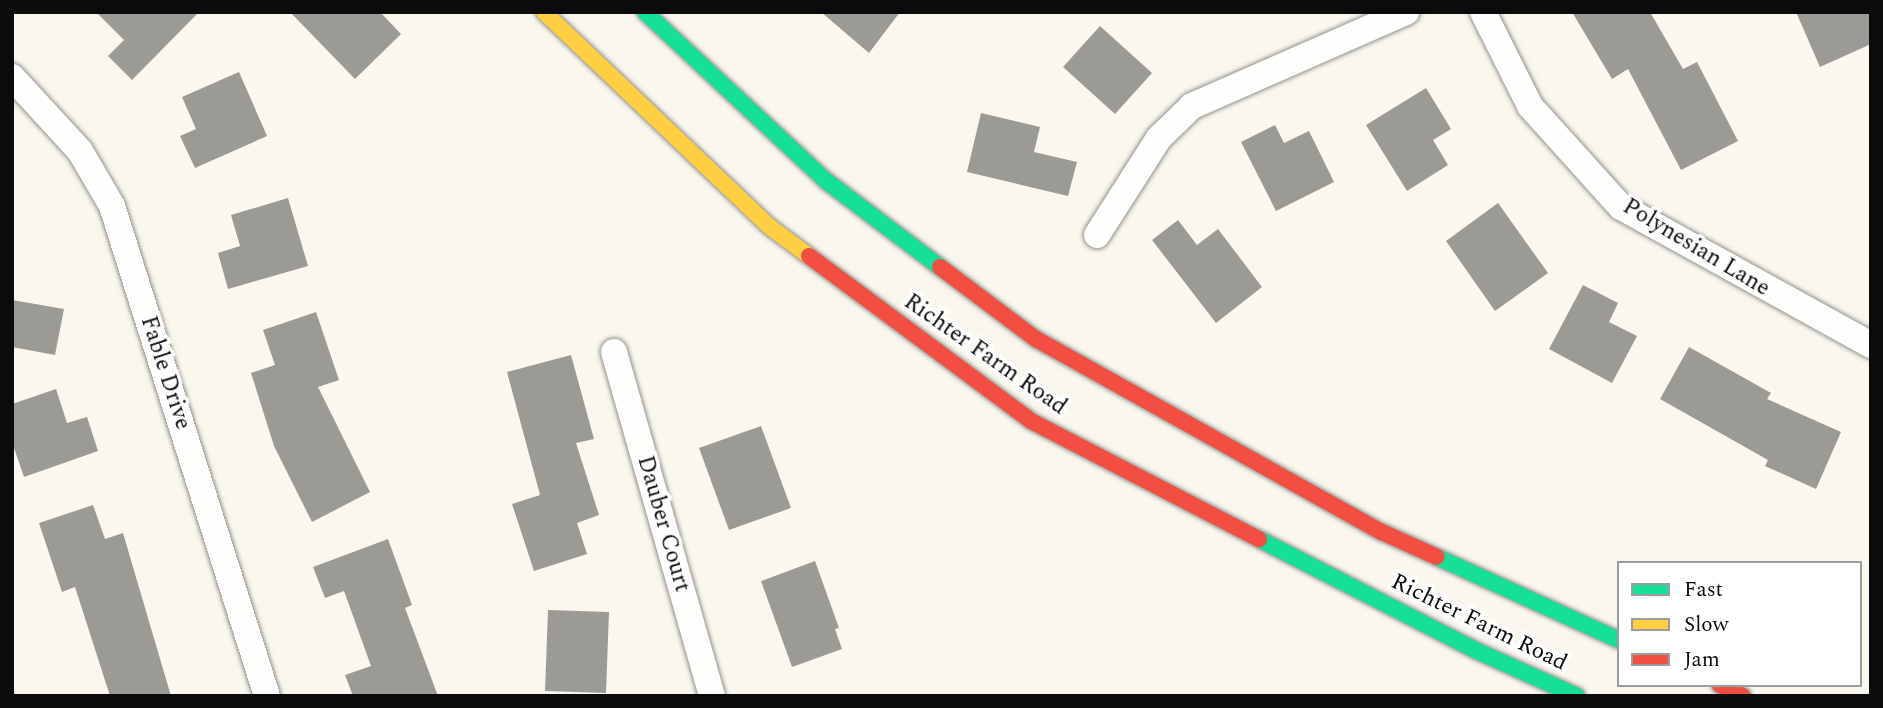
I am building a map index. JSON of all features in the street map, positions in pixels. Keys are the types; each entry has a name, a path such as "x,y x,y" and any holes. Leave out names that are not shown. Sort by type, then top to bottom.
{"main road":[{"name":"Richter Farm Road","path":"544,12 770,227 1031,421 1475,650 1577,696"},
{"name":"Richter Farm Road","path":"645,12 825,180 1036,339 1382,532 1617,639"},
{"path":"1724,687 1743,696"}],"street":[{"path":"1097,235 1159,138 1192,106 1406,12"},
{"name":"Polynesian Lane","path":"1483,12 1530,106 1621,207 1871,345"},
{"name":"Fable Drive","path":"12,77 80,151 113,206 267,696"},
{"name":"Dauber Court","path":"614,352 712,696"}],"building":[{"path":"96,12 199,12 132,80 108,56 124,40"},
{"path":"290,12 380,12 401,34 355,79"},
{"path":"821,12 900,12 869,53"},
{"path":"1572,12 1650,12 1683,69 1697,62 1738,141 1681,170 1628,69 1612,79"},
{"path":"1796,12 1871,12 1871,44 1820,67"},
{"path":"1100,26 1152,73 1115,114 1063,67"},
{"path":"239,72 267,136 195,168 180,136 196,129 182,97"},
{"path":"1426,88 1451,129 1433,140 1448,165 1407,191 1366,125"},
{"path":"981,113 1040,127 1034,152 1077,162 1068,196 967,172"},
{"path":"1275,125 1284,143 1309,131 1334,182 1276,211 1241,142"},
{"path":"288,198 308,266 228,289 218,253 240,246 231,215"},
{"path":"1498,203 1548,273 1495,311 1446,241"},
{"path":"1178,220 1197,245 1218,229 1262,287 1216,323 1152,240"},
{"path":"1583,285 1618,303 1609,322 1637,336 1612,383 1549,349"},
{"path":"12,300 64,309 55,355 12,347"},
{"path":"316,312 339,380 318,387 370,492 312,522 274,446 251,373 275,365 263,330"},
{"path":"1689,347 1771,393 1767,399 1841,432 1816,489 1765,466 1768,460 1660,399"},
{"path":"571,355 594,439 576,443 599,515 577,523 587,554 534,571 512,504 540,495 507,372"},
{"path":"56,389 67,423 87,417 98,451 24,477 12,442 12,404"},
{"path":"761,426 791,508 729,530 699,448"},
{"path":"93,505 105,539 123,533 171,696 110,696 75,587 62,592 39,523"},
{"path":"388,539 412,605 405,608 438,696 353,696 345,675 371,666 344,591 325,598 313,567"},
{"path":"815,561 839,628 835,629 842,649 792,667 761,581"},
{"path":"548,610 609,612 606,693 545,691"}],"traffic: fast":[{"path":"645,12 825,180 940,267"},
{"path":"1259,539 1475,650 1577,696"},
{"path":"1437,557 1617,639"}],"traffic: slow":[{"path":"544,12 770,227 809,256"}],"traffic: jam":[{"path":"809,256 1031,421 1259,539"},
{"path":"940,267 1036,339 1382,532 1437,557"},
{"path":"1724,687 1743,696"}]}
